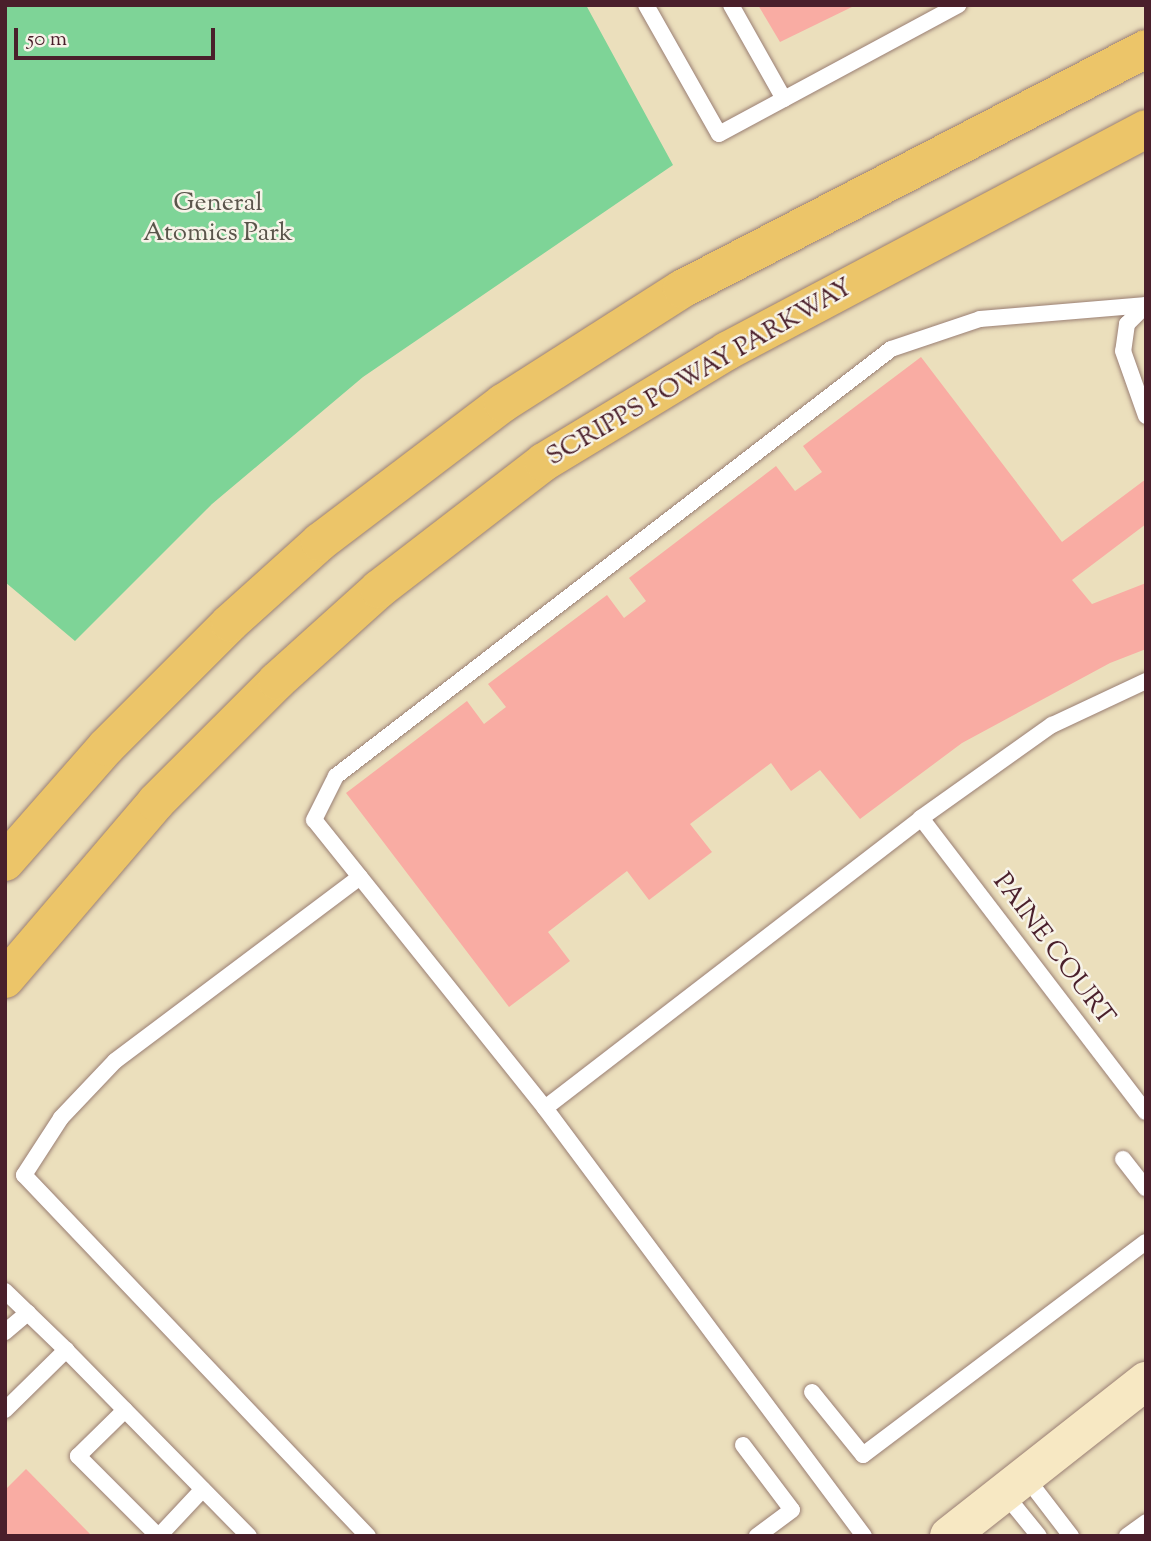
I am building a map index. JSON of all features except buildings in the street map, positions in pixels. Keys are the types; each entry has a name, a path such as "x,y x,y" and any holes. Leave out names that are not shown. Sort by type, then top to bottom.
{"main road":[{"path":"5,862 106,747 230,623 320,542 503,403 682,289 1146,49"},
{"name":"SCRIPPS POWAY PARKWAY","path":"5,979 156,802 276,681 379,589 544,462 727,351 1146,129"}],"street":[{"path":"949,1536 1146,1381"}],"lane":[{"path":"646,5 719,134 959,5"},
{"path":"731,5 784,99"},
{"path":"1146,305 1127,324 1123,351 1146,416"},
{"path":"864,1536 545,1108 314,820 336,776 891,349 980,319 1146,305"},
{"path":"545,1108 921,818 1052,725 1146,681"},
{"name":"PAINE COURT","path":"921,818 1146,1112"},
{"path":"360,877 115,1061 61,1118 24,1175 368,1536"},
{"path":"1123,1159 1146,1188"},
{"path":"812,1392 863,1455 1146,1242"},
{"path":"5,1291 249,1536"},
{"path":"5,1332 28,1313"},
{"path":"5,1410 65,1350"},
{"path":"125,1410 78,1456 158,1536 203,1489"},
{"path":"743,1445 792,1510 757,1536"},
{"path":"1014,1484 1039,1536"},
{"path":"1014,1484 1071,1536"}],"green space":[{"name":"General Atomics Park","path":"5,5 586,5 673,165 363,377 212,504 75,641 5,582"}]}
